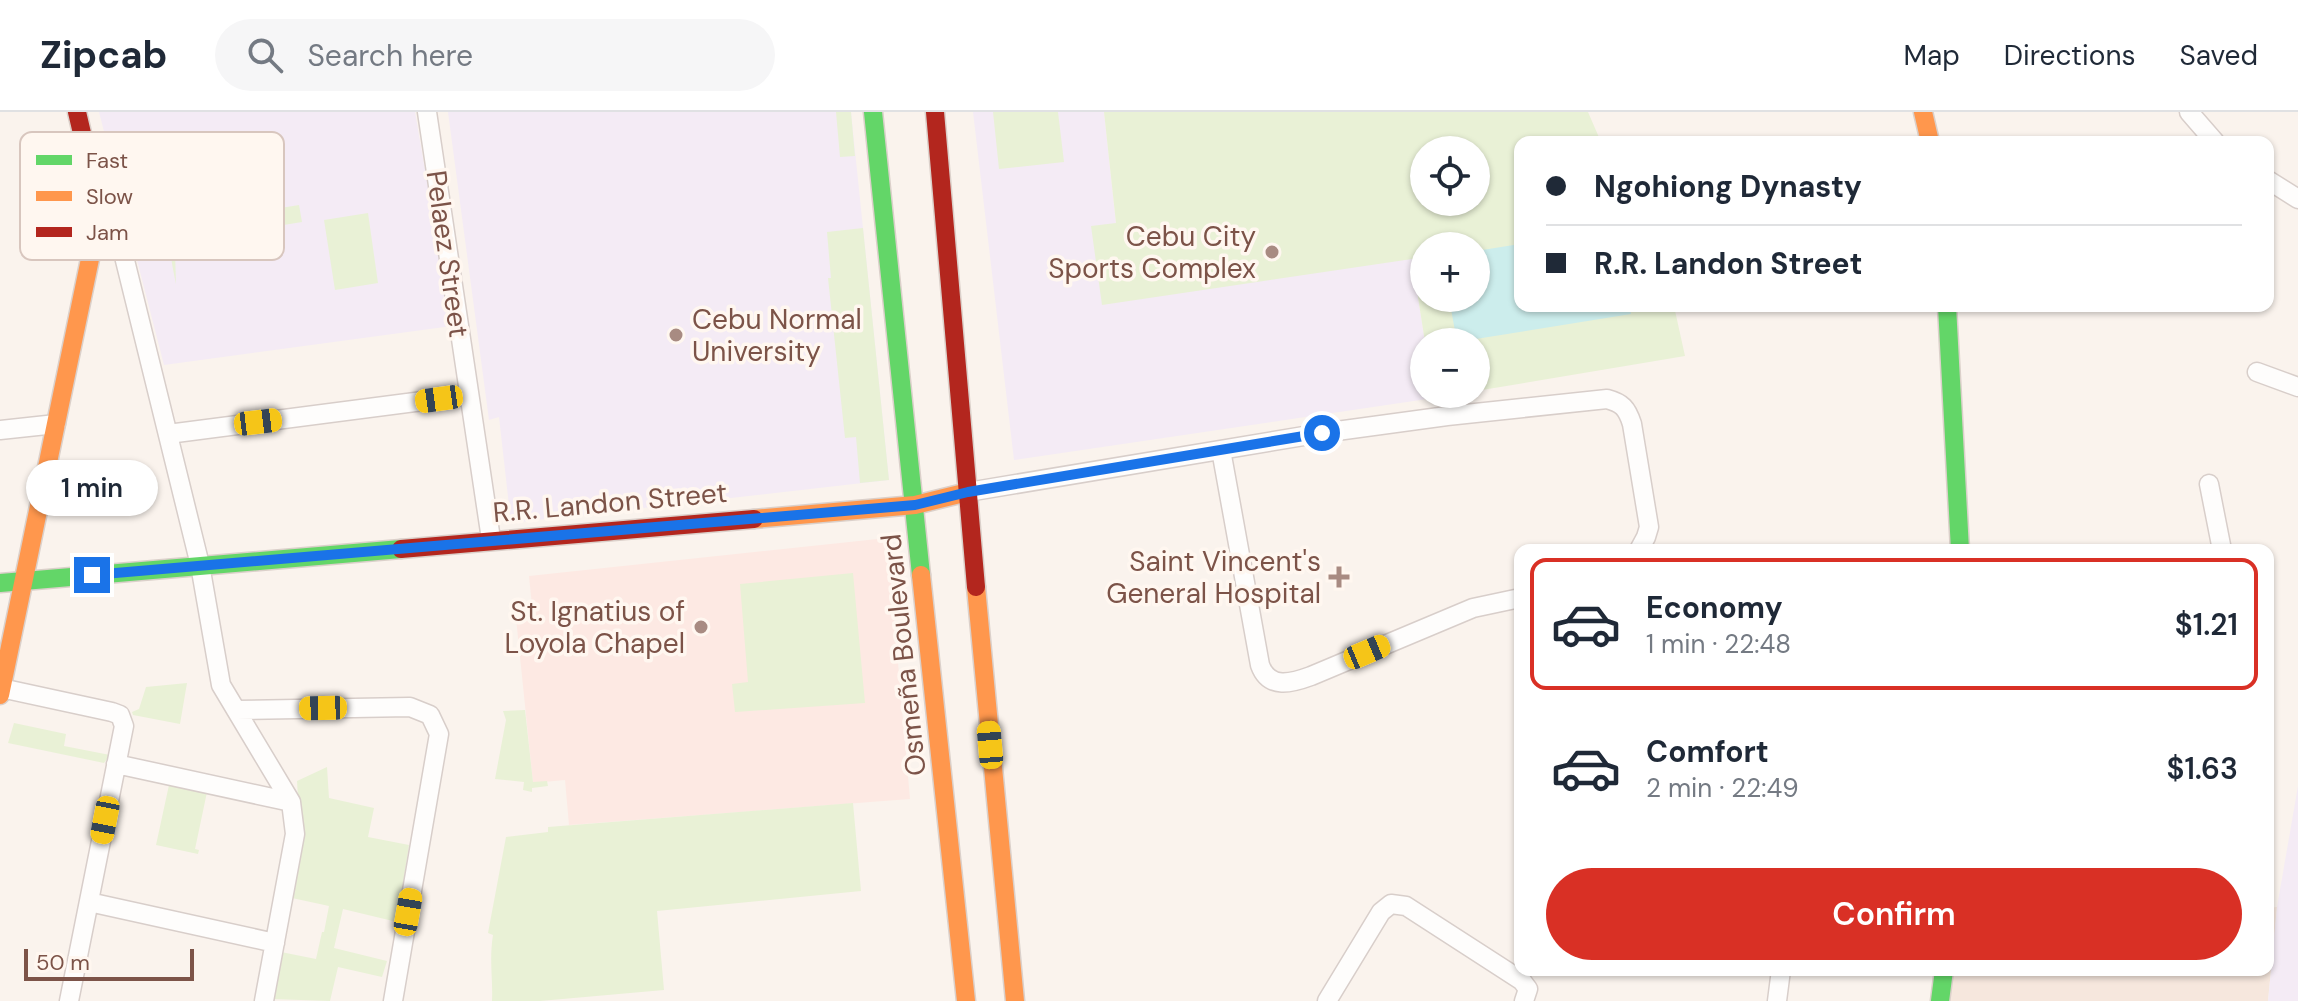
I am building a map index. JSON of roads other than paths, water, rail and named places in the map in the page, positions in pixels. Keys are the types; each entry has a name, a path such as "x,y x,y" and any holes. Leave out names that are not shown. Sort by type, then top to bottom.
{"street":[{"path":"77,112 82,132"},
{"name":"Pelaez Street","path":"427,112 491,539"},
{"name":"Osmeña Boulevard","path":"873,112 966,1001"},
{"path":"935,112 1015,1001"},
{"path":"1923,112 1929,136"},
{"path":"2189,112 2210,136"},
{"path":"2274,184 2298,199"},
{"path":"69,1001 124,726 120,715 1,692 90,260"},
{"path":"125,260 200,565 221,685 291,802 295,834 264,1001"},
{"path":"1947,312 1960,544"},
{"path":"2257,372 2298,387"},
{"path":"168,434 469,395"},
{"name":"R.R. Landon Street","path":"0,583 915,505 968,492 1221,450 1432,418 1607,399 1619,402 1627,409 1649,527 1642,544"},
{"path":"0,430 56,424"},
{"path":"1221,450 1260,665 1263,674 1276,683 1291,683 1311,676 1473,608 1514,599"},
{"path":"2209,484 2221,544"},
{"path":"236,710 410,707 430,715 439,734 393,1001"},
{"path":"116,764 291,802"},
{"path":"89,902 275,943"},
{"path":"1327,1001 1381,912 1391,904 1406,906 1514,976"},
{"path":"1514,976 1528,989 1524,1001"},
{"path":"1777,1001 1780,976"},
{"path":"1940,1001 1943,976"}],"water":[{"path":"1514,245 1514,312 1631,314 1490,337 1490,328 1454,328 1452,312 1490,312 1490,249"}],"place":[{"name":"Cebu City Sports Complex","path":"1272,252"},
{"name":"Cebu Normal University","path":"676,335"},
{"name":"Saint Vincent's General Hospital","path":"1339,577"},
{"name":"St. Ignatius of Loyola Chapel","path":"701,627"}]}
